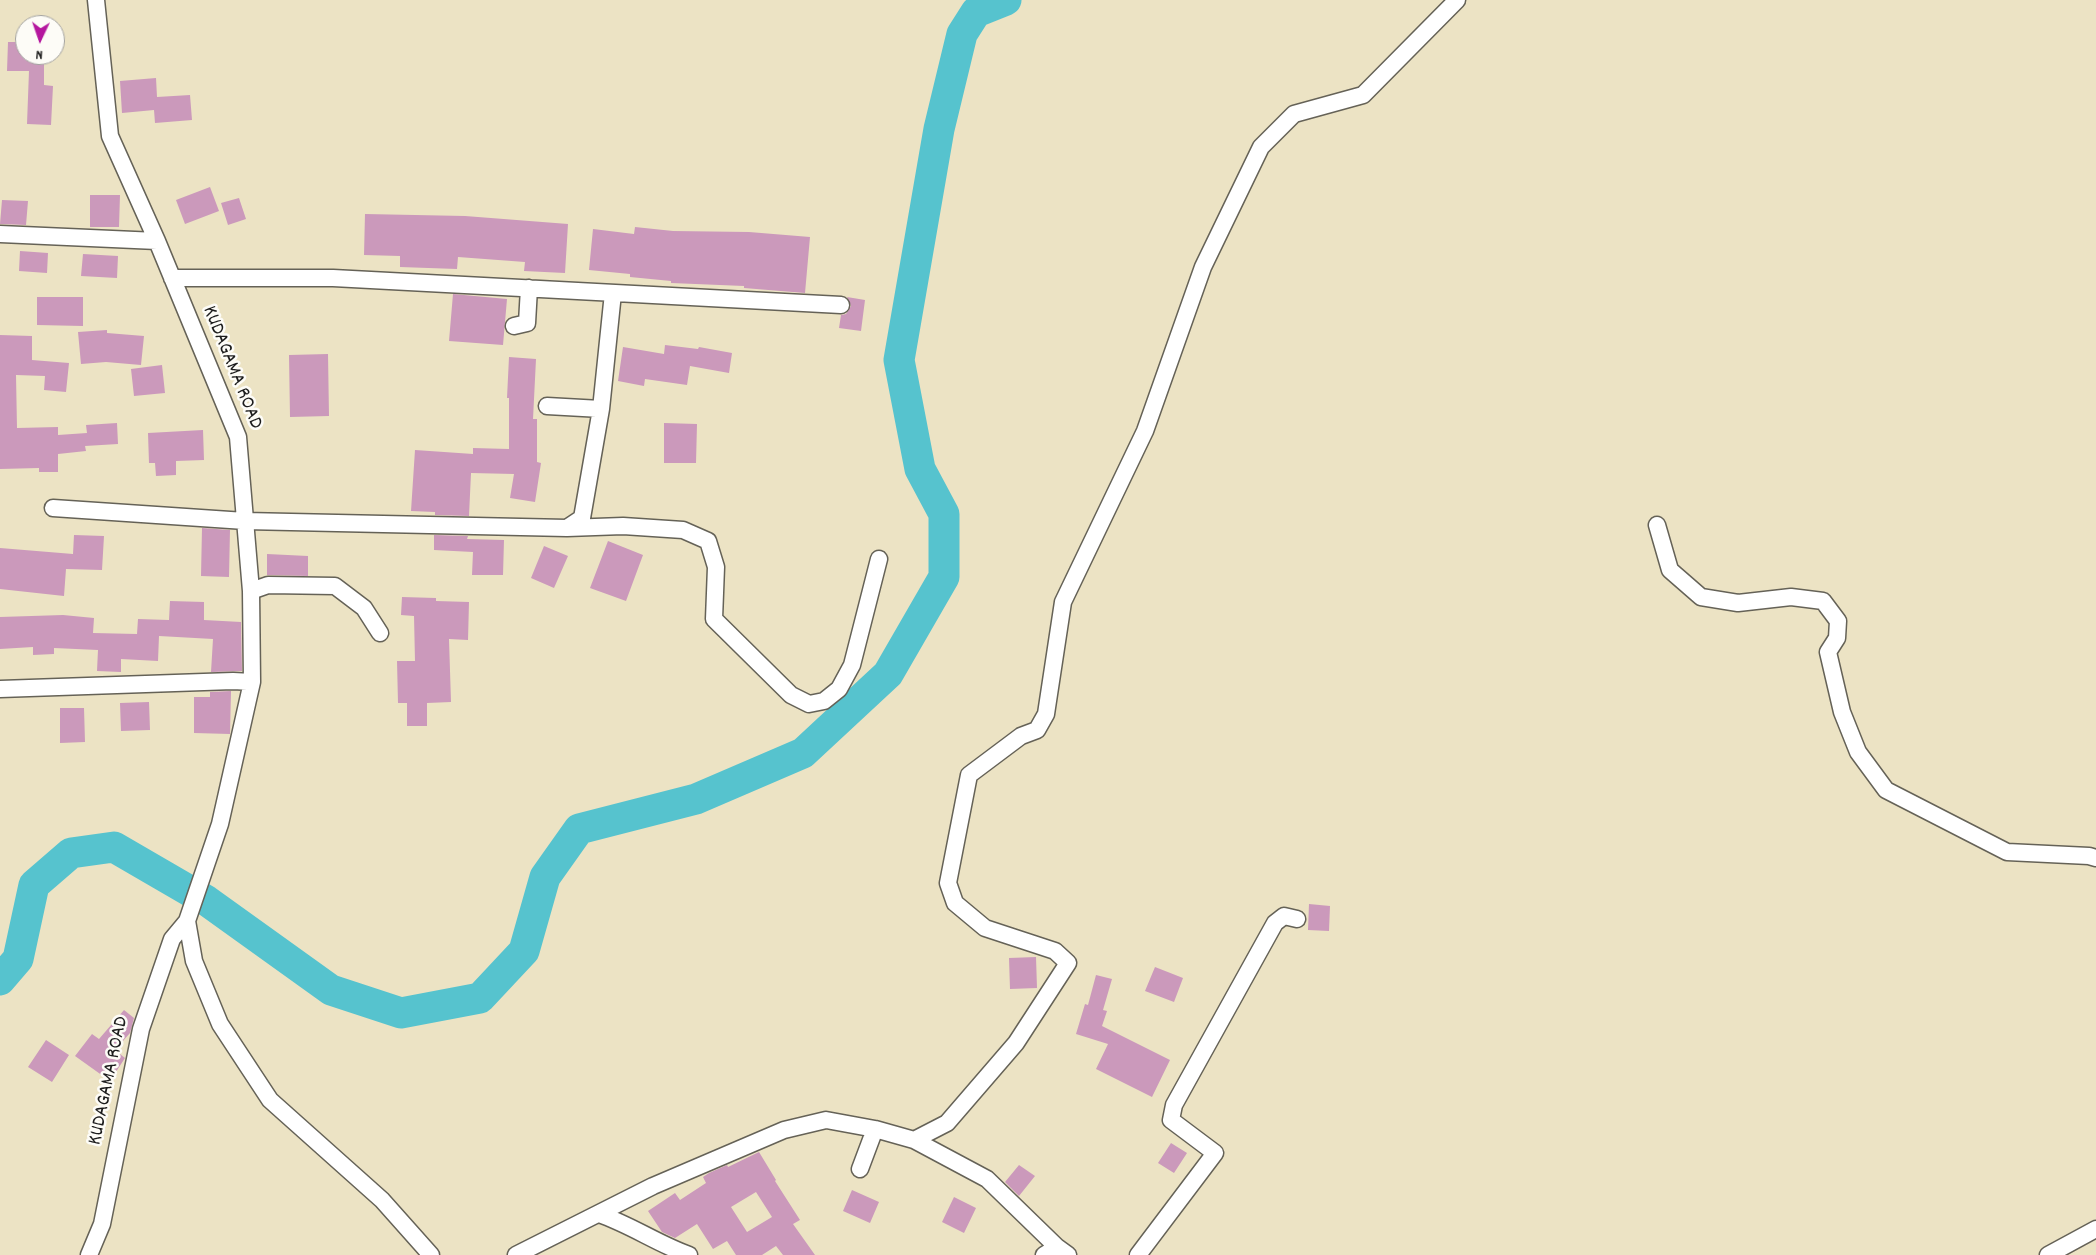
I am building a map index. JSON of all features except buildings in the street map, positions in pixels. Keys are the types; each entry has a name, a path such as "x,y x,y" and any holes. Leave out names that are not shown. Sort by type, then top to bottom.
{"street":[{"name":"KUDAGAMA ROAD","path":"89,1255 102,1224 141,1028 172,939 187,921 220,824 252,682 251,591 238,437 157,242 110,136 96,0"},
{"path":"914,1140 947,1123 1016,1043 1068,963 1054,951 985,928 955,903 948,883 969,776 1022,736 1037,730 1046,714 1063,602 1145,431 1203,267 1261,147 1294,114 1363,95 1457,0"},
{"path":"0,234 157,242"},
{"path":"172,278 333,278 841,305"},
{"path":"514,326 526,323 530,288"},
{"path":"567,528 582,518 602,409 613,293"},
{"path":"547,406 602,409"},
{"path":"53,508 245,520 567,528 623,526 683,530 708,541 716,567 714,618 791,695 810,704 824,701 839,689 852,666 879,559"},
{"path":"1657,525 1670,570 1701,597 1738,603 1791,598 1823,602 1838,621 1837,638 1828,652 1842,712 1858,752 1886,790 2007,852 2089,856 2096,858"},
{"path":"251,591 268,585 335,586 364,608 380,633"},
{"path":"0,689 233,681 252,682"},
{"path":"1138,1255 1215,1153 1171,1120 1174,1105 1275,923 1284,916 1296,919"},
{"path":"187,921 194,961 220,1024 270,1100 382,1200 431,1255"},
{"path":"516,1255 653,1186 784,1130 826,1120 875,1129 914,1140 987,1179 1056,1252"},
{"path":"860,1169 875,1129"},
{"path":"599,1214 623,1222 670,1248 689,1255"},
{"path":"2048,1255 2096,1229"}],"waterway":[{"path":"0,980 18,959 34,885 71,853 114,847 207,901 331,990 401,1013 480,998 524,951 545,877 579,829 696,799 803,753 888,674 944,577 944,514 920,469 899,360 939,129 962,34 976,12 1006,0"}]}
